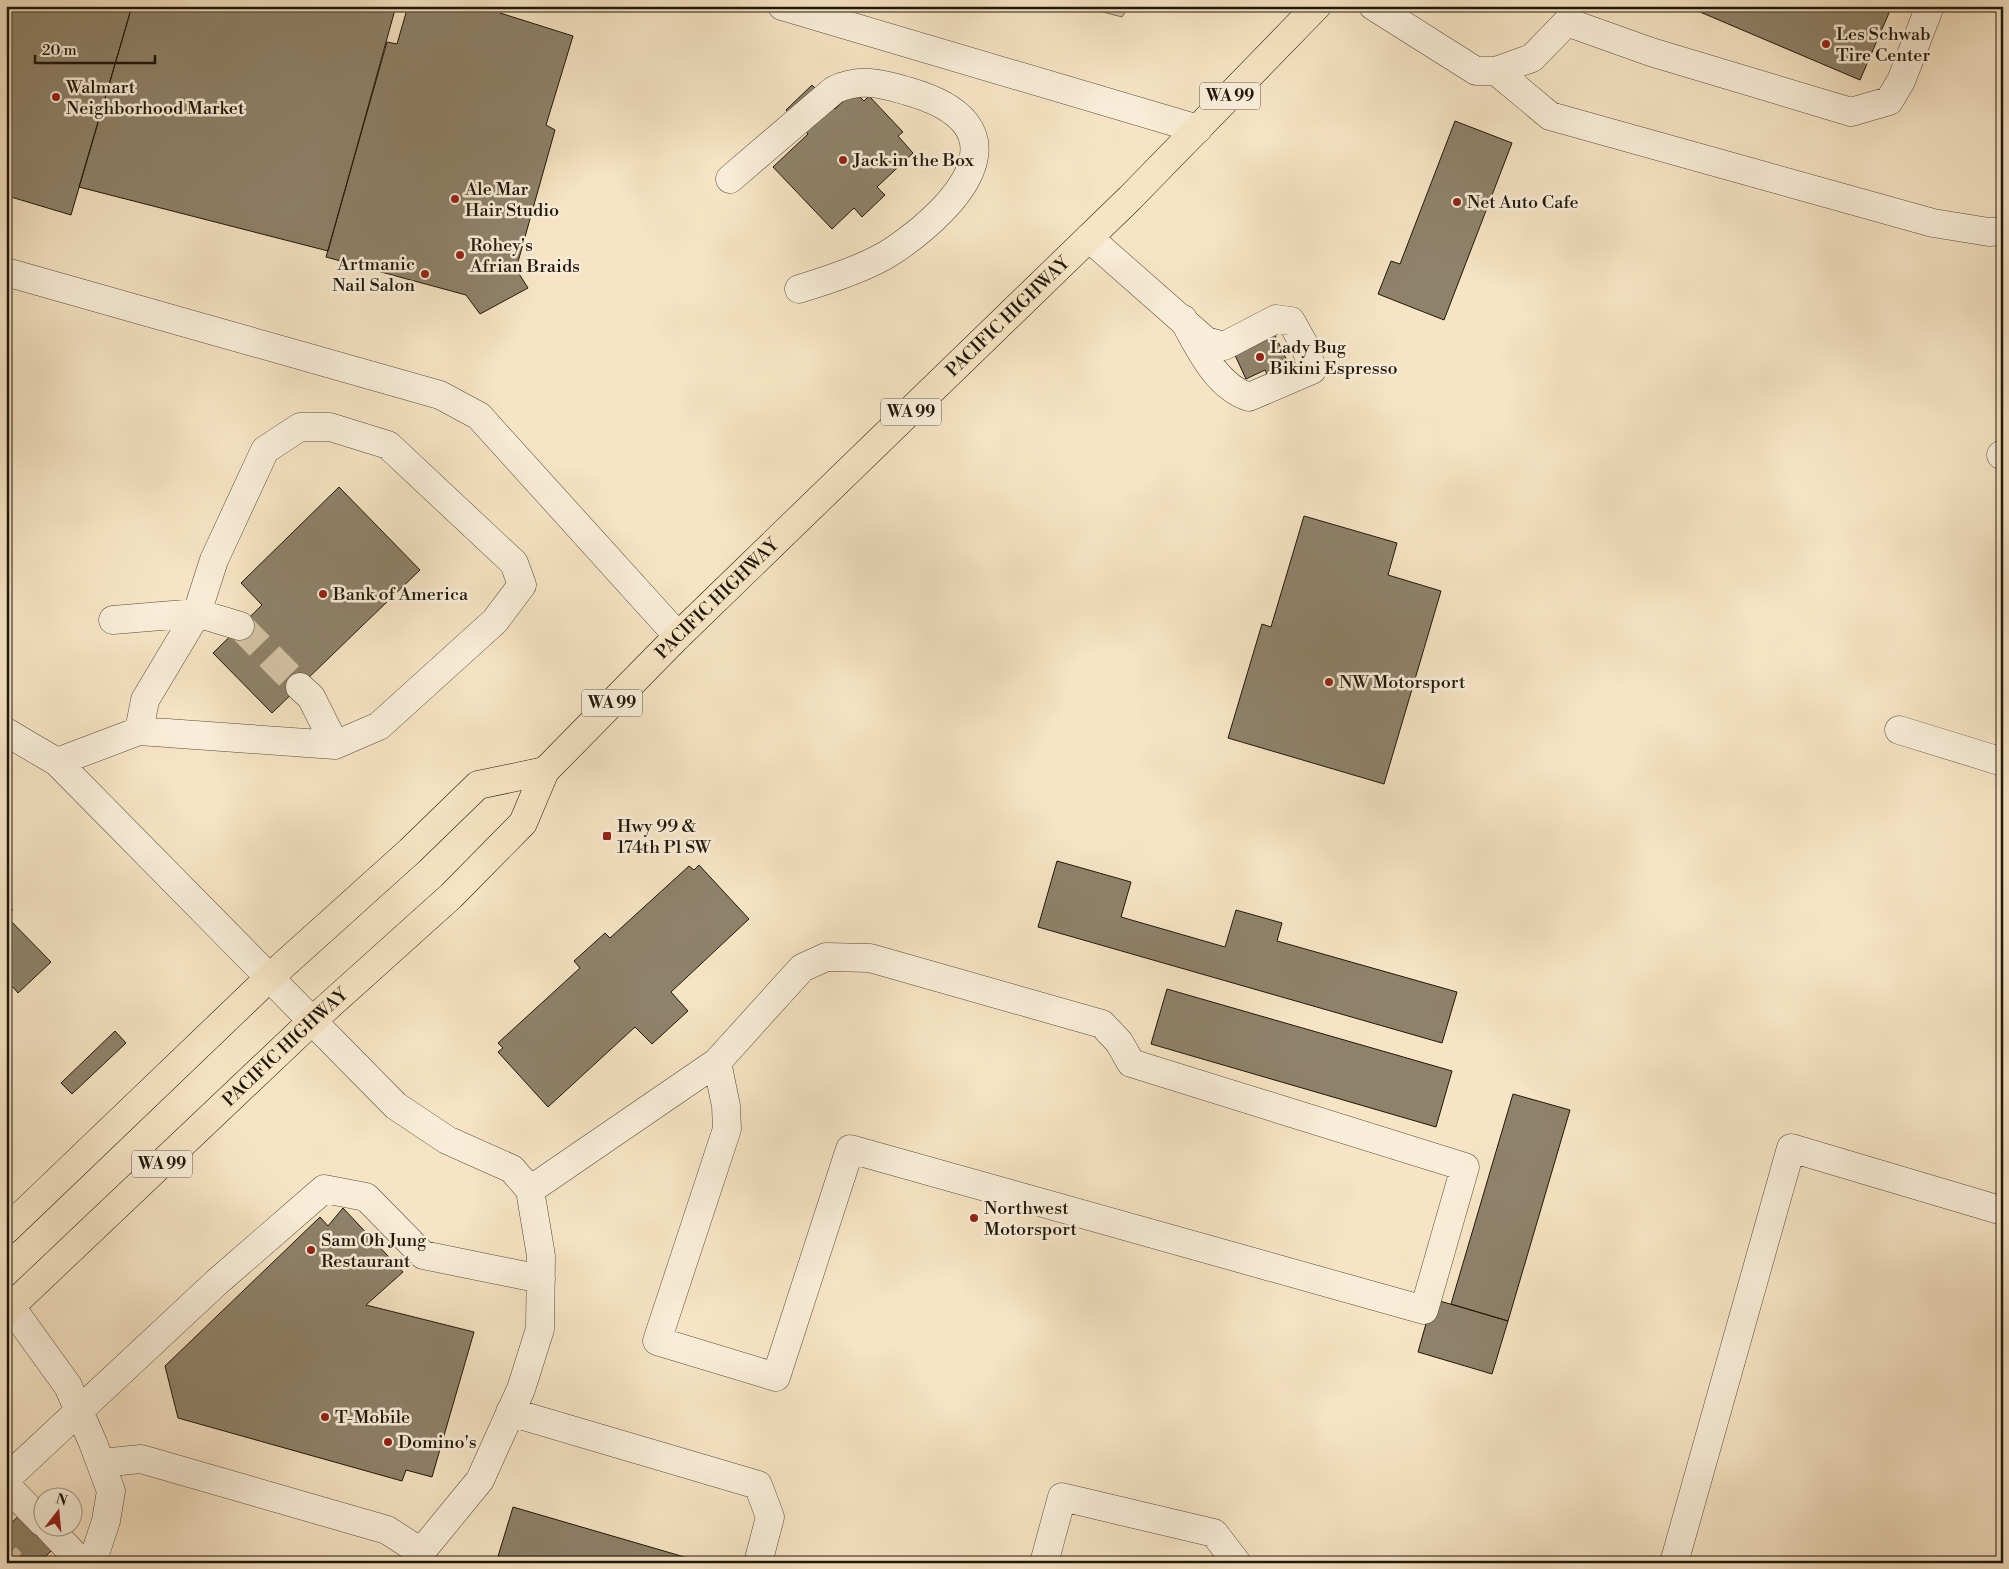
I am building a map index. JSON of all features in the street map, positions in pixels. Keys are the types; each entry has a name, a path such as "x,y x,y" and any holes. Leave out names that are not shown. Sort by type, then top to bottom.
{"highway":[{"name":"PACIFIC HIGHWAY","path":"8,1309 312,1021 451,896 523,823 545,771 678,636 1089,238 1317,6"},
{"path":"6,1230 269,978 410,851 478,786 545,771"}],"street":[{"path":"782,6 1198,129"},
{"path":"1373,6 1476,71 1496,71 1532,58 1567,22 1642,49 1851,112 1889,101 1902,82 1930,6"},
{"path":"1496,71 1550,116 1933,223 1989,232 2003,231"},
{"path":"730,179 834,90 846,84 877,83 921,95 946,105 970,126 974,137 974,154 966,182 939,214 893,251 833,279 799,289"},
{"path":"1089,238 1183,320 1206,341 1224,346 1276,319 1291,321 1306,348 1312,370 1249,397 1236,393 1220,377 1183,320"},
{"path":"6,272 440,395 479,416 678,636"},
{"path":"57,762 139,731 335,745 378,726 495,621 522,585 514,563 388,445 330,427 300,427 265,450 214,560 197,613 144,700 139,731"},
{"path":"113,620 197,613 240,626"},
{"path":"300,687 311,697 335,745"},
{"path":"1899,730 2003,762"},
{"path":"6,732 57,762 396,1106 447,1140 512,1169 530,1190 541,1256 540,1329 520,1388 480,1480 419,1557 387,1530 141,1458 101,1463"},
{"path":"530,1190 717,1062 802,968 826,957 870,958 1102,1024 1119,1042 1131,1064 1465,1167 1424,1310 850,1149 776,1376 657,1341 727,1129 726,1106 717,1062"},
{"path":"1674,1563 1790,1148 2003,1211"},
{"path":"6,1479 217,1282 324,1189 366,1197 424,1255 541,1279"},
{"path":"8,1309 68,1386 111,1491 106,1521 92,1563"},
{"path":"510,1412 758,1485 770,1517 758,1563"},
{"path":"6,1485 32,1512"},
{"path":"1044,1563 1062,1498 1214,1533 1237,1563"},
{"path":"56,1536 82,1563"}],"shaded area":[{"path":"1080,6 1129,6 1122,17"}],"building":[{"name":"Walmart Neighborhood Market","path":"6,6 132,6 71,215 11,197 9,206 6,205"},
{"path":"132,6 396,6 328,251 79,187"},
{"path":"408,6 498,6 500,13 573,36 546,125 555,130 516,269 528,288 480,314 466,295 326,257 387,42 397,44"},
{"name":"Les Schwab Tire Center","path":"1694,6 1892,6 1860,80 1693,9"},
{"name":"Jack in the Box","path":"812,85 835,109 854,91 864,101 869,96 903,132 898,136 913,153 877,187 885,195 862,217 854,208 832,229 773,167 808,134 786,110"},
{"name":"Net Auto Cafe","path":"1455,121 1512,143 1444,320 1378,294 1391,261 1400,264"},
{"name":"Lady Bug Bikini Espresso","path":"1275,335 1287,361 1283,363 1285,369 1268,376 1265,370 1246,379 1234,353"},
{"name":"Bank of America","path":"339,487 420,570 272,713 213,653 262,605 241,583"},
{"name":"NW Motorsport","path":"1304,516 1397,543 1388,575 1441,591 1384,784 1228,738 1262,624 1271,627"},
{"path":"1057,861 1131,882 1121,917 1225,947 1236,910 1282,923 1277,941 1457,992 1442,1043 1038,927"},
{"path":"699,865 749,919 671,992 688,1011 652,1044 635,1027 548,1107 498,1052 503,1048 498,1043 580,968 574,961 605,933 610,938 689,866 694,870"},
{"path":"6,904 13,910 6,916"},
{"path":"6,916 51,962 18,993 13,987 6,993"},
{"path":"1167,989 1452,1071 1436,1127 1151,1044"},
{"path":"115,1031 126,1043 72,1094 61,1083"},
{"path":"1513,1094 1570,1110 1508,1321 1451,1304"},
{"path":"343,1208 403,1272 366,1305 474,1332 432,1477 406,1470 402,1481 178,1418 165,1366 320,1217 328,1226"},
{"path":"1433,1299 1508,1321 1492,1374 1418,1352"},
{"path":"513,1507 688,1558 687,1563 496,1563"},
{"path":"26,1509 32,1515 32,1536 52,1536 59,1543 39,1563 6,1563 6,1528"}],"tunnel":[{"path":"240,626 300,687"},
{"path":"6,1557 12,1563"}],"place":[{"name":"Les Schwab Tire Center","path":"1826,44"},
{"name":"Walmart Neighborhood Market","path":"56,97"},
{"name":"Jack in the Box","path":"843,160"},
{"name":"Ale Mar Hair Studio","path":"455,199"},
{"name":"Net Auto Cafe","path":"1457,202"},
{"name":"Rohey's Afrian Braids","path":"460,255"},
{"name":"Artmanic Nail Salon","path":"425,274"},
{"name":"Lady Bug Bikini Espresso","path":"1260,357"},
{"name":"Bank of America","path":"323,594"},
{"name":"NW Motorsport","path":"1329,682"},
{"name":"Hwy 99 & 174th Pl SW","path":"607,836"},
{"name":"Northwest Motorsport","path":"974,1218"},
{"name":"Sam Oh Jung Restaurant","path":"311,1250"},
{"name":"T-Mobile","path":"325,1417"},
{"name":"Domino's","path":"388,1442"}]}
